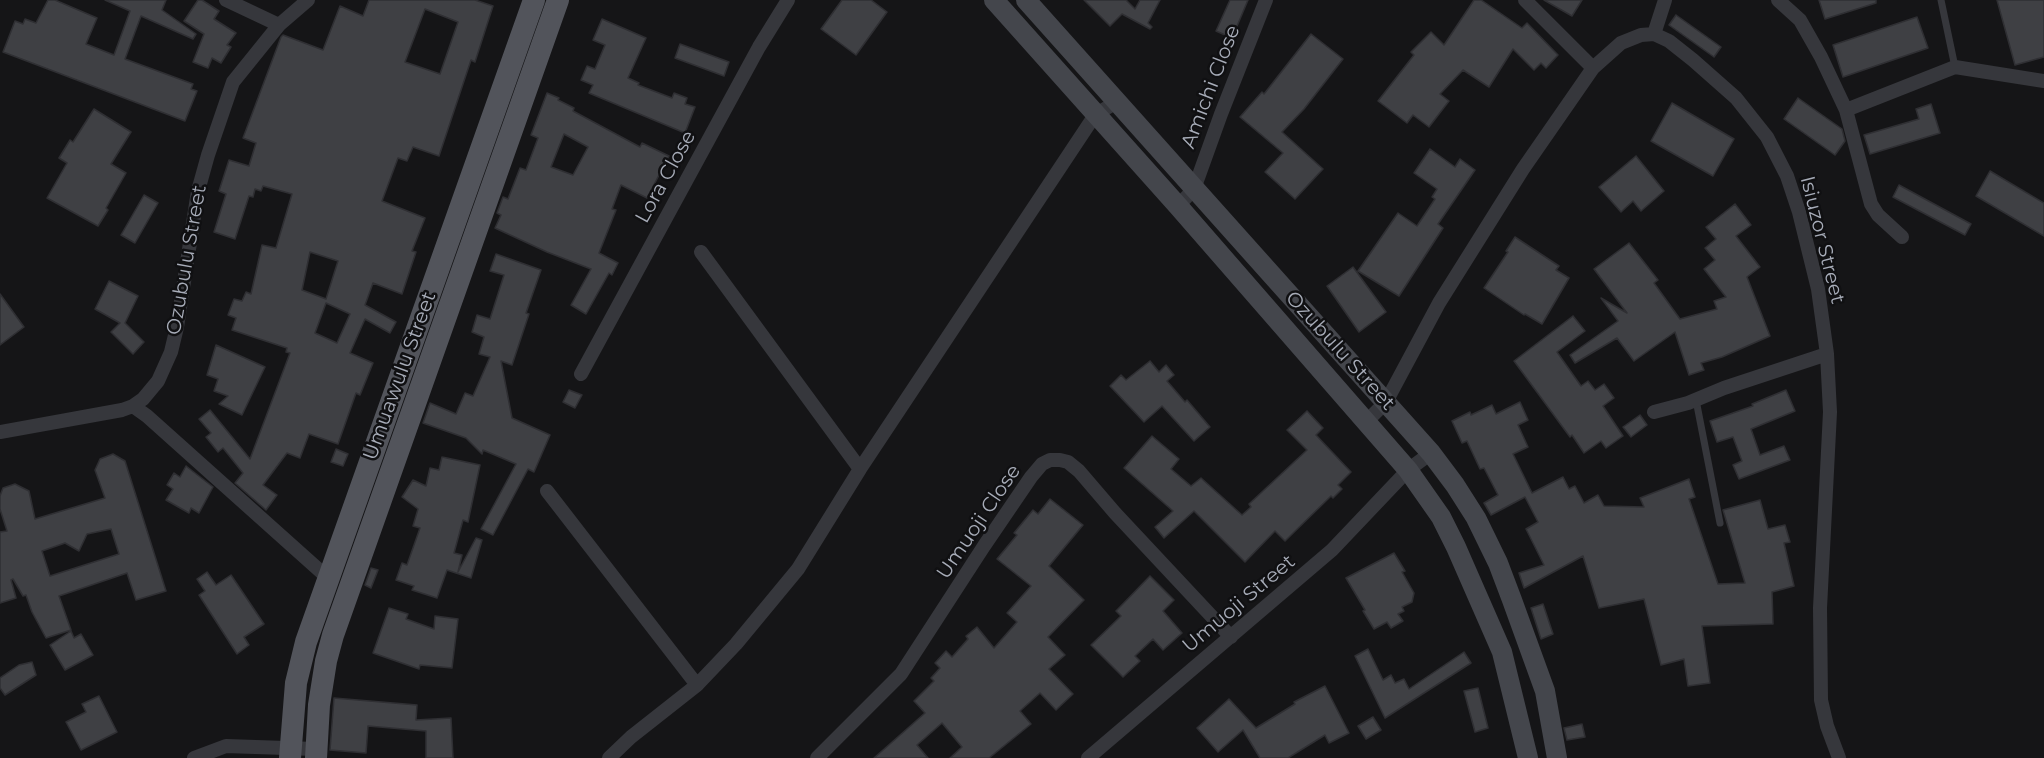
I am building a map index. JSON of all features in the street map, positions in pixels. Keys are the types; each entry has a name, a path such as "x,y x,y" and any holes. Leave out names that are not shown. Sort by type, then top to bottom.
{"main road":[{"name":"Umuawulu Street","path":"290,753 297,683 306,642 534,0"},
{"name":"Umuawulu Street","path":"315,754 319,705 333,635 558,0"},
{"name":"Ozubulu Street","path":"994,0 1178,206 1408,470 1441,517 1502,652 1528,758"},
{"name":"Ozubulu Street","path":"1026,0 1386,402 1431,453 1455,485 1476,518 1498,563 1545,691 1557,758"}],"street":[{"path":"226,0 279,25"},
{"name":"Ozubulu Street","path":"0,432 122,410 133,406 151,391 171,352 198,191 233,82 279,25 308,0"},
{"name":"Lora Close","path":"580,375 759,47 788,0"},
{"name":"Amichi Close","path":"1194,189 1266,0"},
{"path":"1525,0 1593,68"},
{"path":"1366,422 1386,402 1439,303 1523,169 1593,68 1621,44 1641,35 1654,34 1665,0"},
{"path":"1778,0 1800,20 1821,57 1846,110 1871,204 1878,215 1902,237"},
{"name":"Isiuzor Street","path":"1654,34 1669,41 1736,98 1767,137 1787,176 1799,212 1818,289 1827,354 1830,412 1820,608 1821,700 1827,726 1839,758"},
{"path":"1846,110 1955,67 2044,81"},
{"path":"609,758 631,737 697,685 736,644 798,569 860,469 1095,115 1118,102"},
{"path":"1178,206 1194,189"},
{"path":"701,252 860,469"},
{"path":"1654,412 1696,400 1724,388 1827,354"},
{"path":"133,406 328,578"},
{"name":"Umuoji Street","path":"1088,758 1332,550 1408,470 1431,453"},
{"name":"Umuoji Close","path":"817,758 901,674 1031,477 1042,464 1050,460 1068,462 1078,471 1231,637"},
{"path":"547,491 697,685"},
{"path":"194,758 226,746 248,745 290,753 315,754"}],"lane":[{"path":"1941,0 1955,67"},
{"path":"1696,400 1720,523"}],"building":[{"path":"48,0 55,0 97,18 86,44 114,55 130,11 105,0 166,0 162,10 196,34 193,39 141,16 125,59 193,84 191,89 197,91 185,121 3,52 15,21 23,24 25,19 36,23"},
{"path":"198,0 202,0 219,11 214,19 236,33 227,45 231,47 221,63 212,58 208,68 193,62 204,34 184,21"},
{"path":"369,0 475,0 493,6 475,62 471,60 439,156 413,147 407,161 398,158 382,201 425,218 412,251 416,252 402,294 373,283 365,305 396,322 390,333 365,319 350,353 373,363 360,395 356,393 338,444 309,434 300,458 287,453 263,485 277,495 266,510 235,483 243,473 223,448 218,452 206,437 211,433 199,419 210,410 250,459 290,353 286,352 287,348 232,330 236,318 228,315 234,299 242,301 246,292 251,294 262,245 276,248 292,194 263,186 261,191 255,189 253,197 249,196 235,239 214,232 226,194 219,191 229,160 249,166 256,143 243,138 281,37 283,35 323,50 340,6 363,16","holes":["425,9 458,22 440,74 405,62","310,252 338,261 326,299 302,290","326,303 350,314 337,343 315,333"]},
{"path":"842,0 871,0 887,12 856,55 821,29"},
{"path":"1084,0 1126,0 1135,9 1140,0 1160,0 1148,23 1152,27 1150,29 1122,14 1110,26"},
{"path":"1230,0 1248,0 1232,38 1216,31"},
{"path":"1474,0 1481,0 1522,28 1527,23 1558,55 1546,68 1541,63 1534,70 1513,49 1489,87 1463,70 1440,94 1449,101 1429,127 1413,115 1407,123 1378,101 1414,55 1411,52 1431,32 1444,45"},
{"path":"1544,0 1582,0 1572,16"},
{"path":"1819,0 1876,0 1876,3 1825,19"},
{"path":"1997,0 2044,0 2044,57 2015,65"},
{"path":"1676,15 1721,47 1714,57 1669,25"},
{"path":"1917,17 1928,48 1843,77 1833,45"},
{"path":"602,19 646,38 628,78 639,83 638,85 672,98 674,93 687,98 685,104 695,107 685,133 589,93 593,85 581,80 587,66 595,69 605,45 593,40"},
{"path":"1311,34 1343,59 1304,109 1282,132 1323,169 1295,199 1265,172 1283,153 1240,117 1262,92 1264,94"},
{"path":"680,44 729,62 724,76 675,58"},
{"path":"547,93 574,108 573,111 640,147 642,143 669,156 647,198 621,185 612,209 616,210 599,253 618,263 612,275 609,273 586,314 571,305 591,269 495,228 501,215 497,213 503,197 508,199 520,168 526,170 538,138 531,135","holes":["564,134 588,147 573,175 551,167"]},
{"path":"1798,98 1842,129 1845,141 1835,155 1784,119"},
{"path":"1672,103 1734,139 1713,176 1651,141"},
{"path":"1931,104 1940,133 1870,154 1864,135 1919,119 1916,109"},
{"path":"94,109 131,132 111,164 126,173 98,226 47,198 67,163 59,158 70,140 73,142"},
{"path":"1430,149 1455,167 1460,159 1475,170 1438,224 1443,228 1399,296 1358,271 1398,213 1417,226 1435,199 1432,197 1437,189 1414,173"},
{"path":"1636,156 1664,191 1641,211 1633,201 1621,212 1599,187"},
{"path":"1990,171 2044,203 2044,236 1976,196"},
{"path":"1899,185 1971,224 1965,235 1893,197"},
{"path":"144,195 158,203 135,243 121,235"},
{"path":"1735,204 1751,225 1736,236 1760,267 1747,277 1770,336 1722,357 1701,363 1704,370 1689,375 1675,332 1634,361 1617,338 1575,363 1570,355 1618,321 1601,298 1627,313 1594,269 1629,243 1658,280 1654,283 1680,319 1717,309 1714,301 1726,297 1704,269 1715,260 1705,248 1716,239 1706,227"},
{"path":"1515,237 1559,266 1556,270 1569,278 1542,324 1524,315 1484,288 1508,252 1506,251"},
{"path":"496,254 541,270 512,365 501,361 512,418 550,435 534,472 528,469 493,535 481,529 516,464 483,450 482,454 466,438 423,423 430,403 456,414 465,393 473,396 490,357 479,354 484,337 472,332 477,315 490,319 504,275 490,271"},
{"path":"1353,267 1386,312 1359,332 1327,286"},
{"path":"109,281 138,296 125,323 144,342 133,354 111,332 120,323 95,309"},
{"path":"0,294 24,327 0,345"},
{"path":"1573,316 1585,331 1557,352 1581,386 1588,381 1595,390 1604,384 1614,398 1603,406 1623,436 1606,448 1601,441 1584,453 1514,361"},
{"path":"216,345 265,367 242,415 219,404 228,396 214,391 218,379 207,375"},
{"path":"1150,361 1159,372 1166,365 1174,375 1167,381 1210,427 1194,441 1162,406 1144,422 1110,386 1121,375 1126,380"},
{"path":"569,390 582,395 575,408 563,402"},
{"path":"1786,390 1795,411 1751,429 1760,455 1784,446 1790,460 1739,479 1733,465 1742,461 1733,437 1717,442 1710,421 1753,406 1752,404"},
{"path":"1520,402 1528,420 1518,425 1528,447 1513,454 1532,493 1563,477 1569,489 1575,486 1584,503 1598,495 1604,506 1644,507 1640,498 1689,479 1695,497 1689,499 1718,584 1745,583 1723,510 1760,500 1768,529 1785,525 1790,542 1784,543 1794,586 1772,592 1773,624 1702,626 1710,683 1688,686 1684,659 1661,665 1644,599 1599,608 1583,556 1524,588 1519,573 1544,565 1526,529 1538,522 1525,497 1491,515 1484,503 1498,495 1484,468 1480,469 1467,441 1462,443 1452,421 1492,405 1496,414"},
{"path":"1307,411 1323,428 1316,435 1351,472 1338,485 1342,489 1333,498 1331,496 1285,541 1275,531 1245,562 1194,511 1164,538 1155,527 1173,511 1124,468 1152,436 1179,459 1171,469 1191,486 1201,478 1242,515 1251,507 1249,504 1307,450 1287,430"},
{"path":"1640,415 1647,425 1631,437 1623,427"},
{"path":"336,449 348,454 343,466 331,462"},
{"path":"113,454 125,461 166,591 136,600 127,573 59,596 71,630 46,638 26,595 23,596 13,579 11,580 16,598 0,603 0,532 7,531 0,509 0,496 3,488 15,484 29,491 35,519 105,498 95,470 100,459","holes":["111,529 119,554 50,576 42,551 65,543 79,551 87,534"]},
{"path":"442,457 480,465 468,522 463,520 454,553 462,555 458,572 476,538 482,540 471,578 447,570 437,598 412,590 414,586 396,580 402,563 407,565 420,528 413,526 418,509 402,497 413,480 426,486 430,468 439,470"},
{"path":"186,466 213,487 199,513 191,508 189,513 166,500 173,489 167,485 174,473 180,477"},
{"path":"1050,499 1083,525 1049,566 1084,600 1048,637 1065,655 1049,669 1073,694 1056,710 1040,693 1020,711 1031,724 989,758 950,758 962,747 942,723 917,745 928,758 874,758 925,713 914,701 934,681 931,678 940,668 935,663 946,651 952,657 968,639 966,636 977,627 994,648 1017,622 1007,613 1031,586 997,559 1017,535 1014,533 1033,510 1038,514"},
{"path":"1394,553 1414,593 1412,602 1402,607 1404,611 1398,614 1403,621 1391,628 1387,622 1374,629 1346,578"},
{"path":"371,568 378,570 371,588 365,585"},
{"path":"207,572 216,585 231,575 264,624 244,637 249,645 237,654 199,595 205,591 197,579"},
{"path":"1150,576 1174,600 1163,611 1182,633 1163,650 1153,639 1135,656 1140,661 1123,677 1091,645 1121,616 1116,611"},
{"path":"1543,604 1553,634 1541,639 1531,608"},
{"path":"389,608 408,614 406,619 434,629 435,616 458,619 452,668 420,665 419,669 373,653"},
{"path":"71,631 74,638 81,634 93,655 65,670 50,645"},
{"path":"1368,649 1383,680 1391,675 1395,683 1404,679 1409,689 1464,652 1471,663 1385,718 1355,656"},
{"path":"32,662 36,675 5,695 0,688 0,678 19,665"},
{"path":"1325,686 1349,733 1329,743 1325,735 1288,758 1260,758 1243,730 1218,752 1197,728 1229,699 1256,728 1295,704 1294,702"},
{"path":"1478,688 1488,728 1475,732 1464,691"},
{"path":"99,696 117,732 81,750 66,722 86,712 82,704"},
{"path":"334,698 417,705 416,720 451,718 453,758 426,758 426,731 368,726 366,753 330,750"},
{"path":"1373,717 1381,730 1366,739 1358,726"},
{"path":"1582,724 1585,737 1567,740 1564,728"}]}
